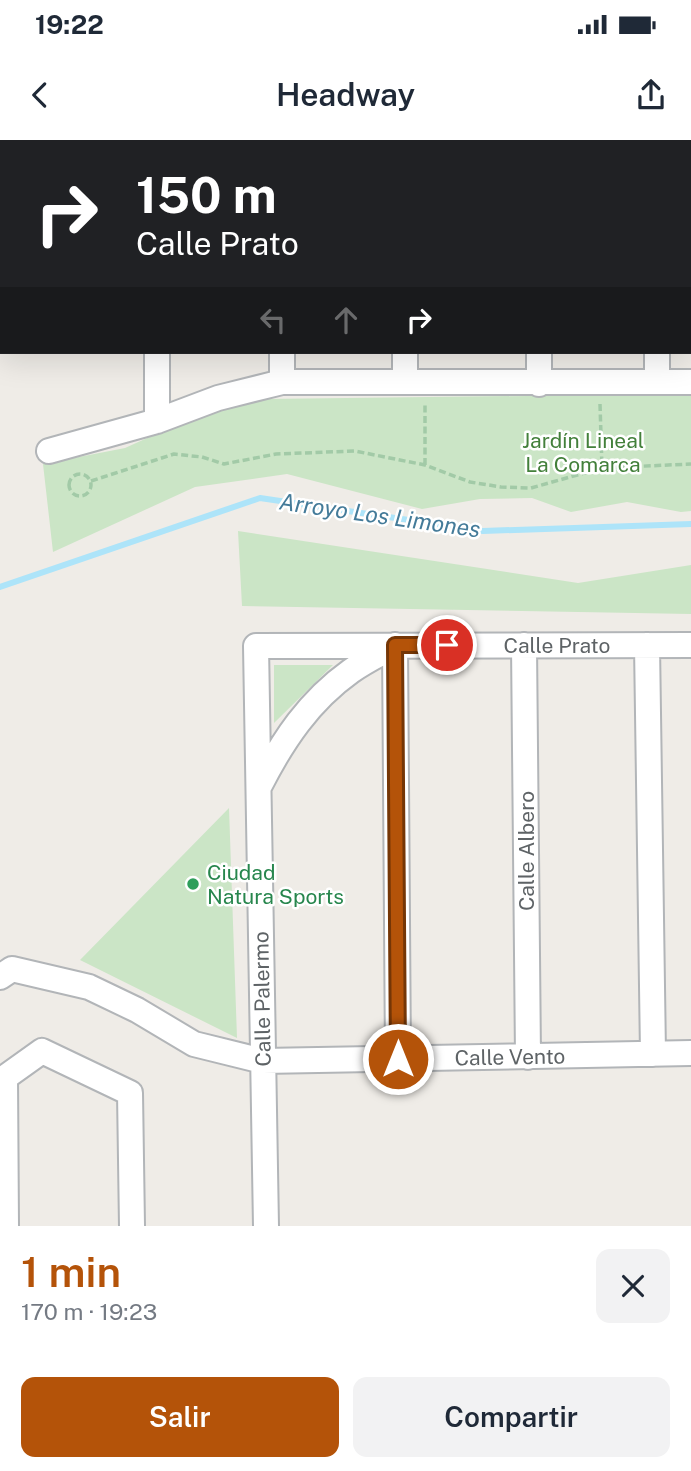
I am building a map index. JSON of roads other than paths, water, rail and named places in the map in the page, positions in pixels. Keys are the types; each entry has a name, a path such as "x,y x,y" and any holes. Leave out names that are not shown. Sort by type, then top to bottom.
{"street":[{"path":"157,354 157,421"},
{"path":"282,354 282,383"},
{"path":"406,354 415,388"},
{"path":"539,354 539,384"},
{"path":"657,354 657,382"},
{"path":"49,451 157,421 218,398 282,383 415,388 691,382"},
{"path":"258,788 281,743 312,705 351,671 395,645"},
{"path":"395,645 398,1059"},
{"name":"Calle Albero","path":"524,645 528,1056"},
{"path":"647,645 653,1054"},
{"name":"Calle Prato","path":"256,646 691,645"},
{"name":"Calle Palermo","path":"256,646 266,1226"},
{"name":"Calle Vento","path":"6,973 89,987 137,1010 194,1044 263,1061 691,1054"},
{"path":"6,1226 2,1079 42,1051 130,1093 132,1226"}],"waterway":[{"name":"Arroyo Los Limones","path":"0,587 260,498 483,531 691,524"}],"place":[{"name":"Ciudad Natura Sports","path":"193,884"}],"park label":[{"name":"Jardín Lineal La Comarca","path":"583,452"}]}
